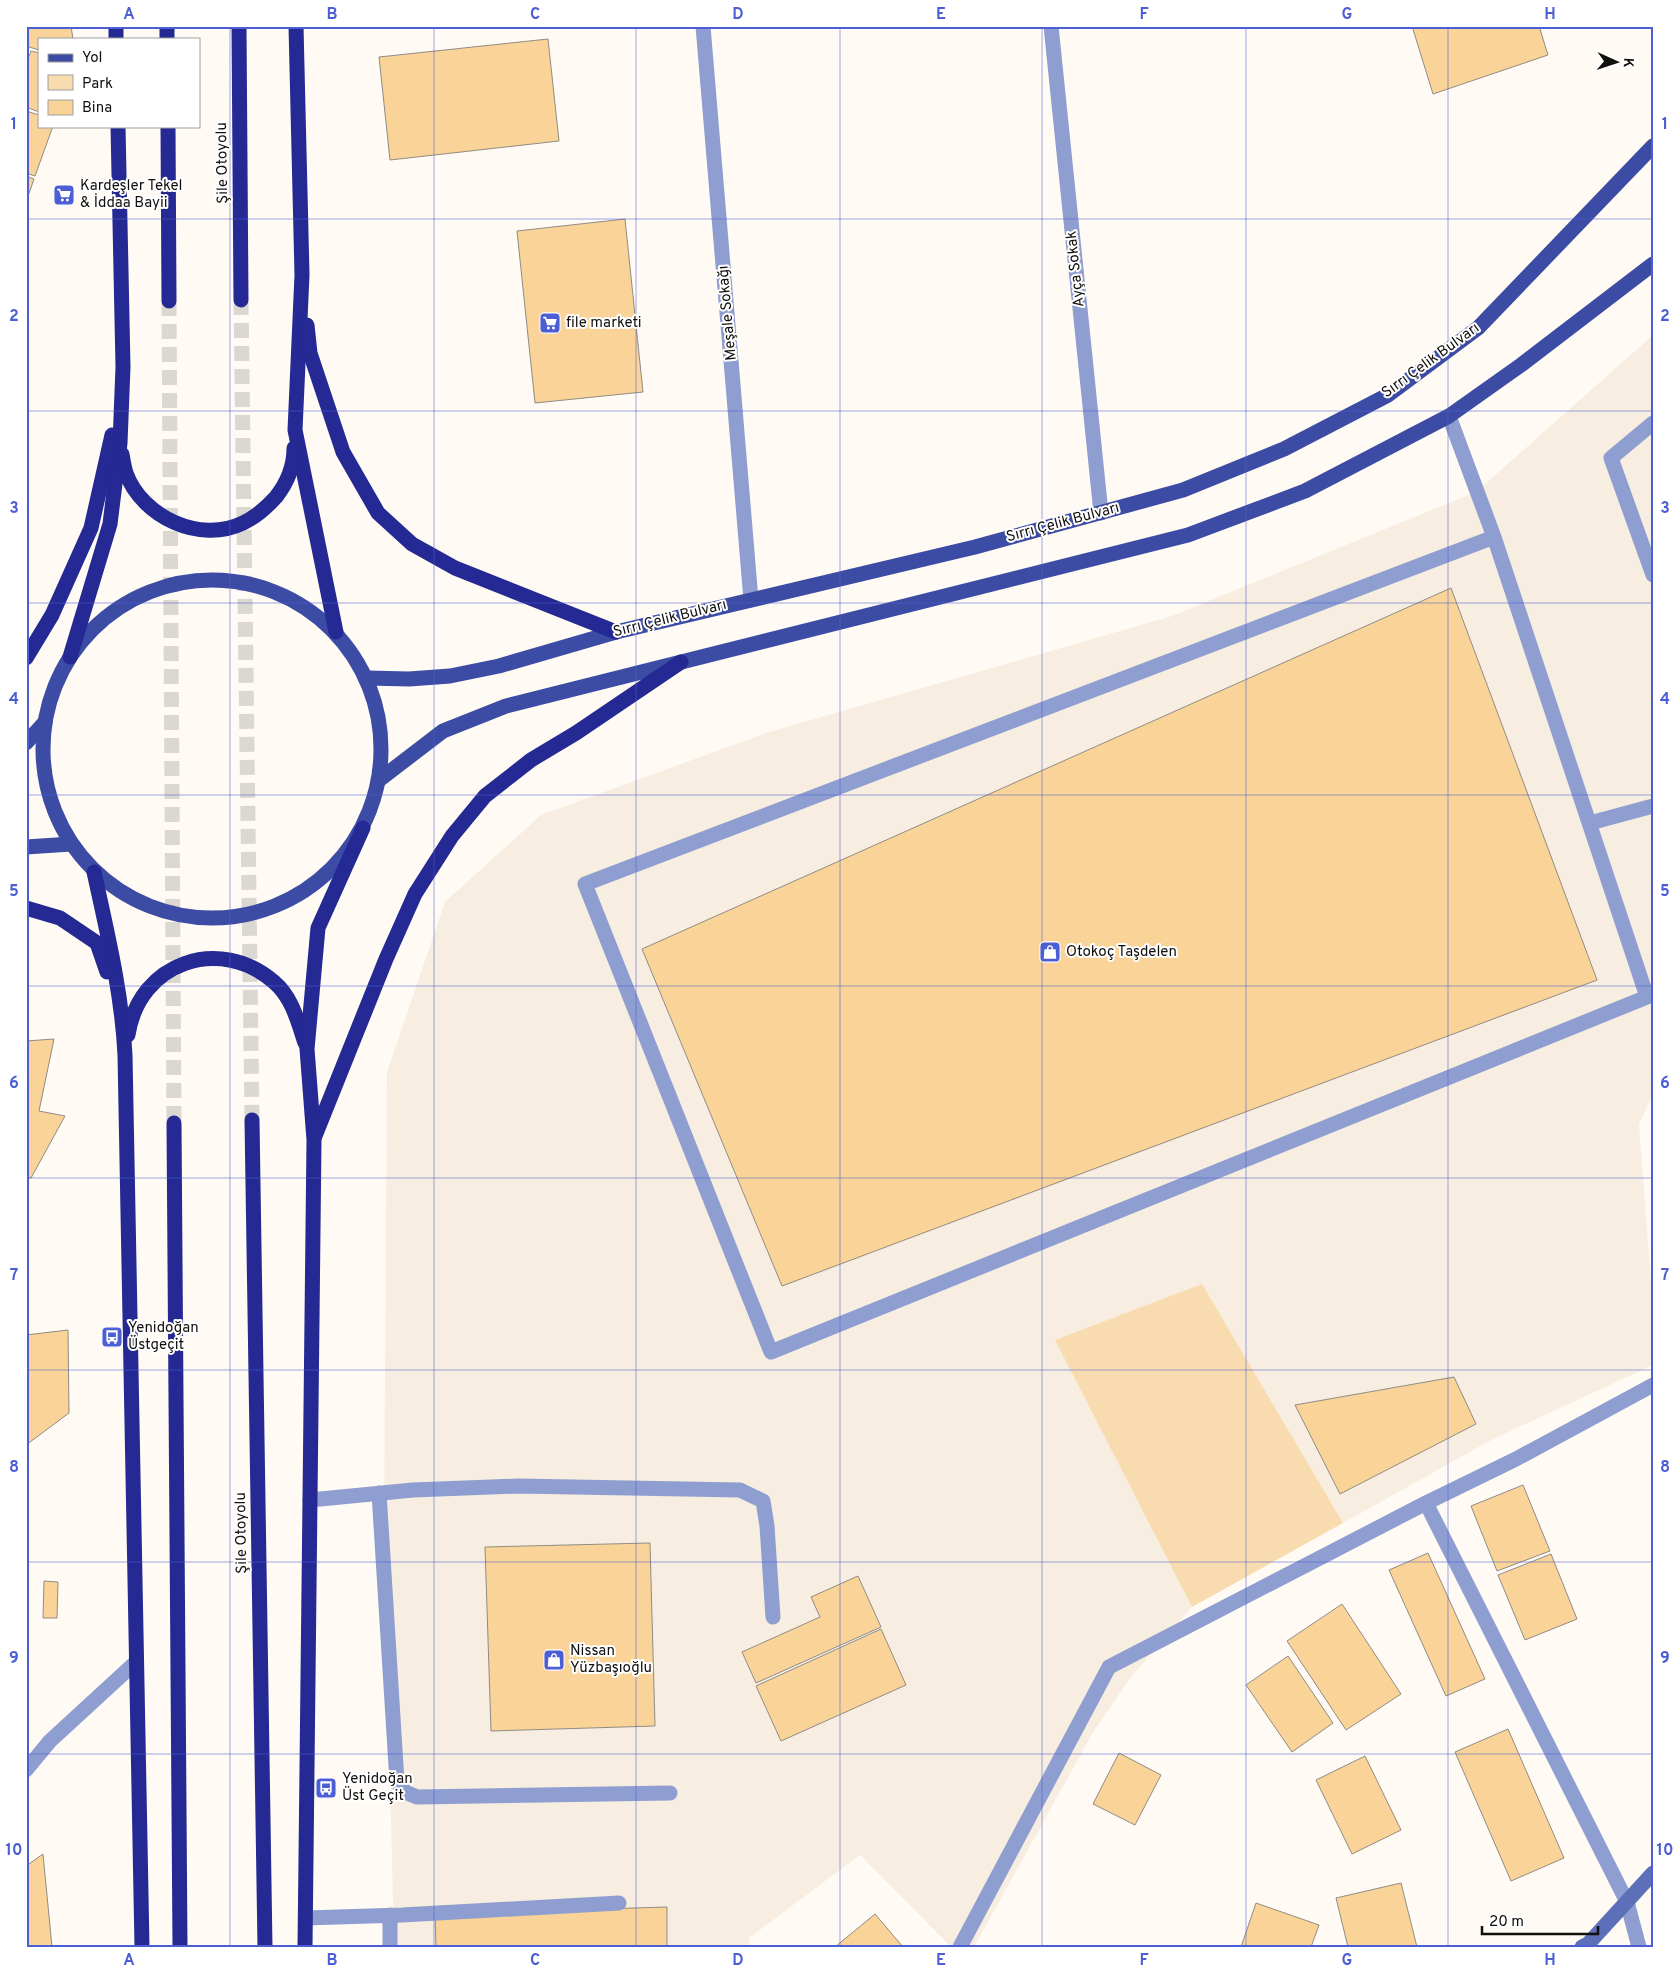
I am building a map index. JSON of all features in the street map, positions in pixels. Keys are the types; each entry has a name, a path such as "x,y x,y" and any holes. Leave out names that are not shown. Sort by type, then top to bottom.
{"highway":[{"name":"Şile Otoyolu","path":"238,26 242,300"},
{"path":"120,443 126,473 140,498 161,516 187,528 214,530 242,524 266,508 284,487 294,461 302,275 296,26"},
{"path":"70,656 110,524 120,443 123,367 118,128"},
{"path":"168,128 169,301"},
{"path":"302,275 310,353 342,452 378,513 412,544 455,568 616,632"},
{"path":"26,658 52,615 91,528 109,449 123,367"},
{"path":"295,430 336,632"},
{"path":"314,1140 386,959 415,894 452,836 485,796 531,760 576,733 681,662"},
{"path":"305,1947 314,1140 307,1049 318,928 363,828"},
{"path":"94,872 124,1026 142,1947"},
{"path":"26,908 60,918 98,944 124,1026"},
{"path":"125,1055 130,1019 144,993 166,972 193,960 223,958 251,966 276,983 293,1007 307,1049"},
{"name":"Şile Otoyolu","path":"252,1120 265,1947"},
{"path":"174,1123 180,1947"}],"main road":[{"name":"Sırrı Çelik Bulvarı","path":"367,678 409,679 450,676 499,666 616,632 975,547 1183,490 1229,472 1284,449 1388,395 1478,328 1653,146"},
{"path":"379,780 443,731 506,706 1188,535 1305,491 1449,416 1653,264"},
{"path":"197,579 248,582 296,600 336,632 367,678 381,728 379,780 363,828 332,870 289,901 240,918 187,918 137,902 94,872 71,844 52,806 43,764 45,722 54,688 70,656 104,618 147,592 197,579"},
{"path":"26,743 45,722"},
{"path":"26,847 71,844"}],"street":[{"name":"Meşale Sokağı","path":"703,26 751,600"},
{"name":"Ayça Sokak","path":"1051,26 1101,512"},
{"path":"1449,416 1494,537 1647,997 771,1352 585,884 1494,537"},
{"path":"1653,423 1612,458 1653,575"},
{"path":"1590,823 1653,806"},
{"path":"960,1947 1109,1667 1426,1503 1516,1459 1653,1385"},
{"path":"310,1500 380,1493 518,1486 740,1490 762,1501 767,1526 773,1617"},
{"path":"380,1493 397,1782 405,1792 417,1796 670,1793"},
{"path":"1426,1503 1627,1902 1639,1947"},
{"path":"26,1770 50,1742 136,1662"},
{"path":"1582,1947 1588,1944 1653,1873"},
{"path":"306,1918 620,1903"},
{"path":"390,1915 390,1947"}],"shaded area":[{"path":"1653,335 1653,1094 1639,1124 1653,1309 1653,1365 1493,1439 1343,1523 1202,1285 1055,1340 1192,1607 1131,1677 1092,1734 974,1947 951,1947 860,1855 749,1938 750,1947 394,1947 384,1526 387,1072 445,902 541,815 766,733 1172,616 1476,492"}],"green space":[{"path":"1202,1284 1343,1523 1192,1607 1055,1340"}],"building":[{"path":"26,26 71,26 73,38 38,38 38,50 26,46"},
{"path":"1412,26 1539,26 1548,55 1433,94"},
{"path":"548,39 559,141 390,160 379,57"},
{"path":"31,51 38,53 38,112 26,107 26,64"},
{"path":"26,111 38,115 38,128 52,128 35,176 26,173"},
{"path":"26,176 34,179 26,202"},
{"path":"625,219 643,392 535,403 517,231"},
{"path":"1451,588 1597,980 782,1286 642,949"},
{"path":"54,1039 39,1111 65,1116 31,1178 26,1177 26,1041"},
{"path":"68,1330 69,1413 26,1445 26,1335"},
{"path":"1454,1377 1476,1424 1340,1494 1295,1405"},
{"path":"1523,1485 1550,1551 1497,1571 1471,1506"},
{"path":"650,1543 655,1726 491,1731 485,1547"},
{"path":"1428,1553 1485,1679 1446,1696 1389,1570"},
{"path":"1551,1554 1577,1619 1525,1640 1498,1575"},
{"path":"858,1576 881,1627 756,1683 742,1652 820,1617 811,1597"},
{"path":"44,1581 58,1582 57,1618 43,1618"},
{"path":"1342,1604 1401,1694 1346,1730 1287,1641"},
{"path":"881,1629 906,1685 781,1741 756,1686"},
{"path":"1288,1656 1333,1723 1292,1752 1246,1685"},
{"path":"1508,1729 1564,1858 1511,1881 1455,1752"},
{"path":"1119,1753 1161,1775 1135,1825 1093,1804"},
{"path":"1365,1756 1401,1830 1352,1854 1316,1780"},
{"path":"43,1854 52,1947 26,1947 26,1866"},
{"path":"1401,1883 1417,1947 1348,1947 1336,1898"},
{"path":"1256,1903 1319,1925 1311,1947 1241,1947"},
{"path":"667,1907 667,1947 436,1947 435,1914"},
{"path":"875,1914 903,1947 835,1947"}],"tunnel":[{"path":"241,300 252,1120"},
{"path":"169,301 174,1123"}],"place":[{"name":"Kardeşler Tekel & İddaa Bayii","path":"64,195"},
{"name":"file marketi","path":"550,323"},
{"name":"Otokoç Taşdelen","path":"1050,952"},
{"name":"Yenidoğan Üstgeçit","path":"112,1337"},
{"name":"Nissan Yüzbaşıoğlu","path":"554,1660"},
{"name":"Yenidoğan Üst Geçit","path":"326,1788"}]}
